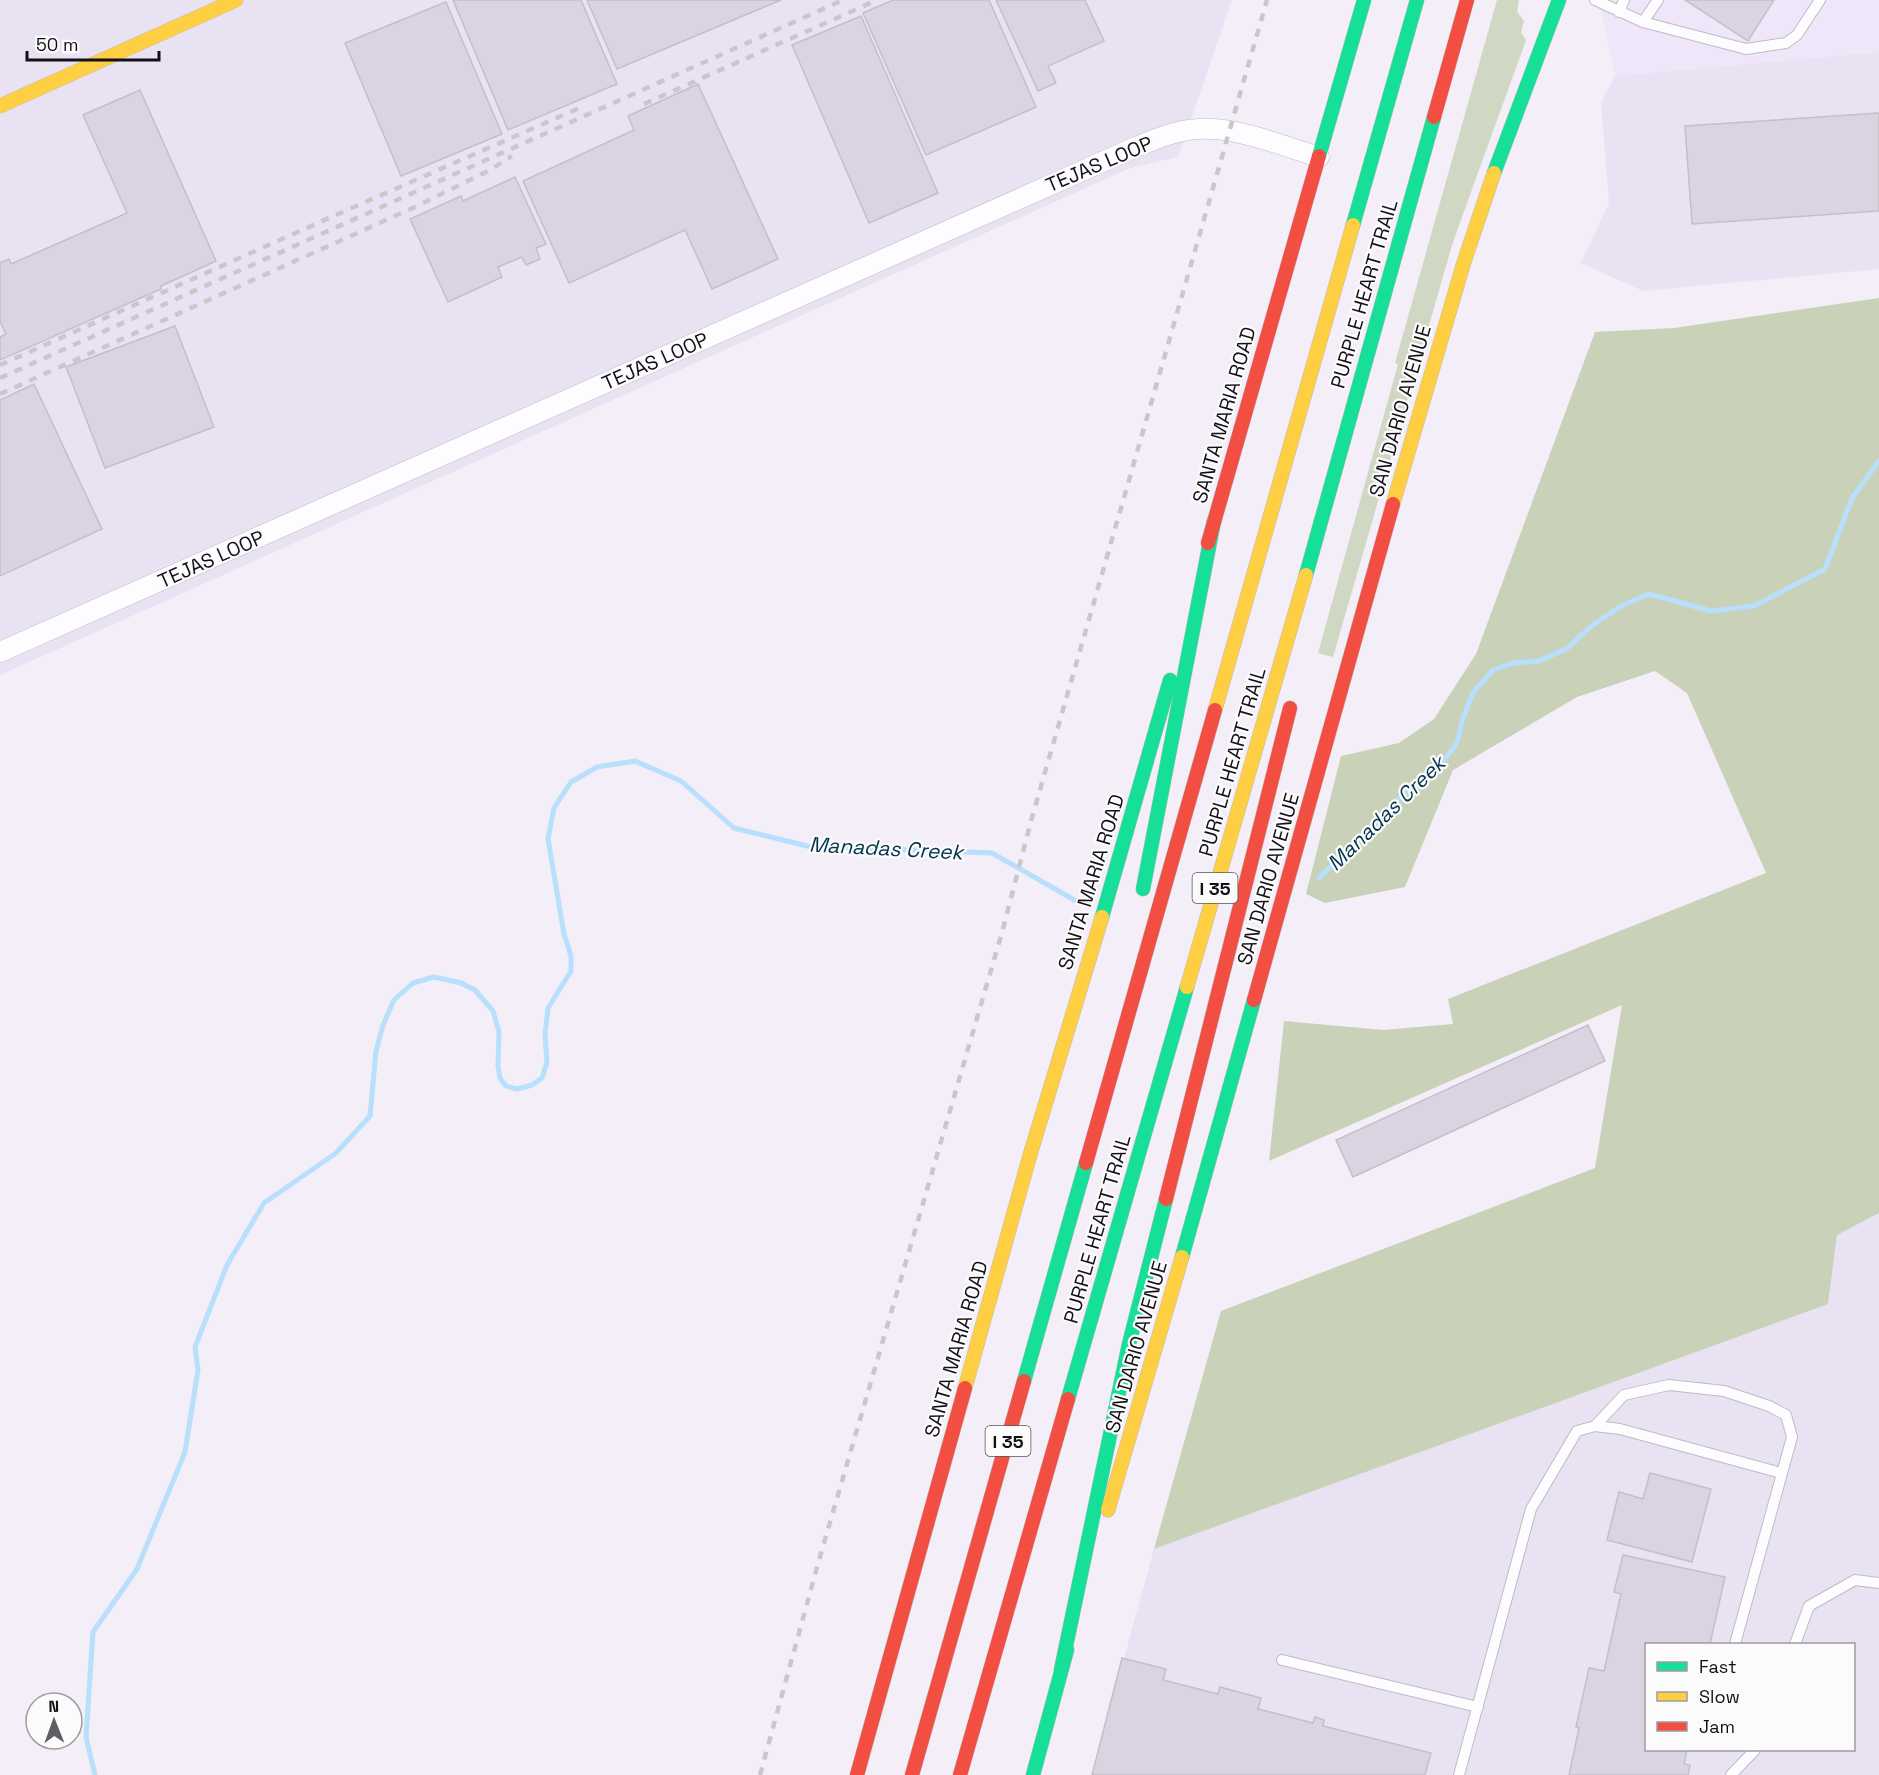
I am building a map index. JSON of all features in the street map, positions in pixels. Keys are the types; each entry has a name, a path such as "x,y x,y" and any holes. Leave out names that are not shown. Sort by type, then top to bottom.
{"main road":[{"path":"0,106 236,0"},
{"name":"SANTA MARIA ROAD","path":"857,1775 1027,1167 1131,819 1364,0"},
{"name":"PURPLE HEART TRAIL","path":"912,1775 1417,0"},
{"name":"PURPLE HEART TRAIL","path":"960,1775 1303,584 1467,0"},
{"name":"SAN DARIO AVENUE","path":"1033,1775 1061,1670 1193,1220 1366,597 1461,273 1496,167 1559,0"},
{"path":"1140,907 1214,521"},
{"path":"1295,660 1303,584"},
{"path":"1061,1670 1129,1344 1292,693"},
{"path":"1101,1106 1131,954"}],"street":[{"name":"TEJAS LOOP","path":"0,652 1138,146 1180,131 1229,130 1319,157"}],"lane":[{"path":"1595,0 1643,22 1746,49 1786,43 1797,35 1820,0"},
{"path":"1619,12 1624,0"},
{"path":"1643,22 1658,0"},
{"path":"1595,1426 1624,1395 1669,1385 1724,1391 1769,1406 1786,1415 1792,1437 1735,1643"},
{"path":"1459,1775 1531,1509 1577,1431 1595,1426 1620,1429 1781,1473"},
{"path":"1795,1643 1809,1606 1855,1580 1879,1583"},
{"path":"1282,1660 1478,1707"},
{"path":"1731,1775 1753,1751"}],"shaded area":[{"path":"0,0 1232,0 1178,157 1130,168 0,675"},
{"path":"1599,0 1879,0 1879,52 1615,76"},
{"path":"1879,52 1879,269 1643,291 1581,263 1609,203 1601,102 1615,76"},
{"path":"1879,1213 1879,1775 1092,1775 1154,1549 1828,1304 1837,1234"}],"green space":[{"path":"1497,0 1519,0 1517,12 1524,21 1521,33 1526,40 1453,242 1333,657 1318,653 1398,364 1395,363"},
{"path":"1879,298 1879,1213 1837,1235 1828,1304 1154,1549 1221,1311 1595,1168 1622,1005 1269,1161 1284,1021 1383,1030 1453,1024 1448,999 1766,873 1687,693 1655,671 1577,697 1453,770 1405,887 1325,903 1306,894 1341,756 1399,743 1434,719 1476,654 1595,332 1674,328"}],"building":[{"path":"453,0 581,0 617,84 508,130"},
{"path":"587,0 781,0 617,69"},
{"path":"893,0 989,0 1036,107 926,155 863,13"},
{"path":"996,0 1085,0 1104,41 1048,66 1056,83 1038,91"},
{"path":"1685,0 1774,0 1748,41"},
{"path":"446,2 502,134 401,176 345,43"},
{"path":"861,16 938,193 869,223 792,45"},
{"path":"698,84 778,259 712,289 685,230 569,283 523,181 634,130 628,116"},
{"path":"140,90 216,261 161,286 161,289 0,360 0,337 6,334 0,321 0,263 9,259 11,264 127,213 83,115"},
{"path":"1879,113 1879,211 1692,224 1685,126"},
{"path":"515,177 546,244 536,248 540,259 526,265 522,257 498,267 502,277 448,302 410,219 461,196 463,201"},
{"path":"175,326 214,427 105,468 66,367"},
{"path":"34,384 102,529 0,576 0,400"},
{"path":"1588,1025 1605,1061 1353,1177 1336,1140"},
{"path":"1650,1473 1711,1489 1692,1562 1607,1540 1619,1492 1643,1499"},
{"path":"1623,1555 1725,1577 1710,1643 1645,1643 1645,1751 1687,1751 1684,1764 1690,1765 1688,1775 1569,1775 1579,1728 1576,1727 1589,1668 1604,1671 1621,1594 1614,1592"},
{"path":"1122,1658 1166,1669 1163,1680 1218,1694 1220,1687 1261,1698 1258,1709 1313,1723 1315,1717 1324,1720 1323,1726 1431,1753 1425,1775 1092,1775"}],"waterway":[{"name":"Manadas Creek","path":"1319,878 1387,810 1444,760 1457,743 1463,718 1473,693 1493,670 1512,663 1539,661 1566,649 1594,624 1621,606 1649,594 1711,611 1754,606 1825,569 1852,498 1879,461"},
{"name":"Manadas Creek","path":"95,1775 86,1737 93,1632 137,1569 185,1452 198,1370 195,1347 227,1265 264,1203 336,1153 370,1116 376,1051 383,1025 394,1000 413,983 434,977 461,983 475,990 493,1011 499,1032 500,1078 506,1086 517,1089 532,1085 542,1078 547,1062 545,1035 548,1008 571,971 571,956 564,934 548,839 554,808 571,782 597,767 635,761 681,781 734,828 807,846 992,853 1076,901 1085,903"}],"railway":[{"path":"0,378 843,0"},
{"path":"644,104 877,0"},
{"path":"760,1775 819,1560 1003,929 1031,821 1267,0"},
{"path":"0,365 584,106"},
{"path":"0,394 415,207 488,171 512,156"}],"traffic: fast":[{"path":"1319,156 1364,0"},
{"path":"1353,225 1417,0"},
{"path":"1494,173 1559,0"},
{"path":"1306,575 1434,117"},
{"path":"1143,889 1214,521"},
{"path":"1102,917 1170,680"},
{"path":"1068,1399 1187,987"},
{"path":"1182,1257 1254,1000"},
{"path":"1024,1381 1086,1163"},
{"path":"1061,1670 1129,1344 1166,1199"},
{"path":"1033,1775 1067,1650"}],"traffic: slow":[{"path":"0,106 236,0"},
{"path":"1393,504 1464,262 1494,173"},
{"path":"1215,710 1353,225"},
{"path":"1187,987 1306,575"},
{"path":"965,1388 1030,1155 1102,917"},
{"path":"1108,1510 1182,1257"}],"traffic: jam":[{"path":"1434,117 1467,0"},
{"path":"1208,543 1319,156"},
{"path":"1254,1000 1393,504"},
{"path":"1166,1199 1290,708"},
{"path":"1086,1163 1215,710"},
{"path":"912,1775 1024,1381"},
{"path":"857,1775 965,1388"},
{"path":"960,1775 1068,1399"}]}
